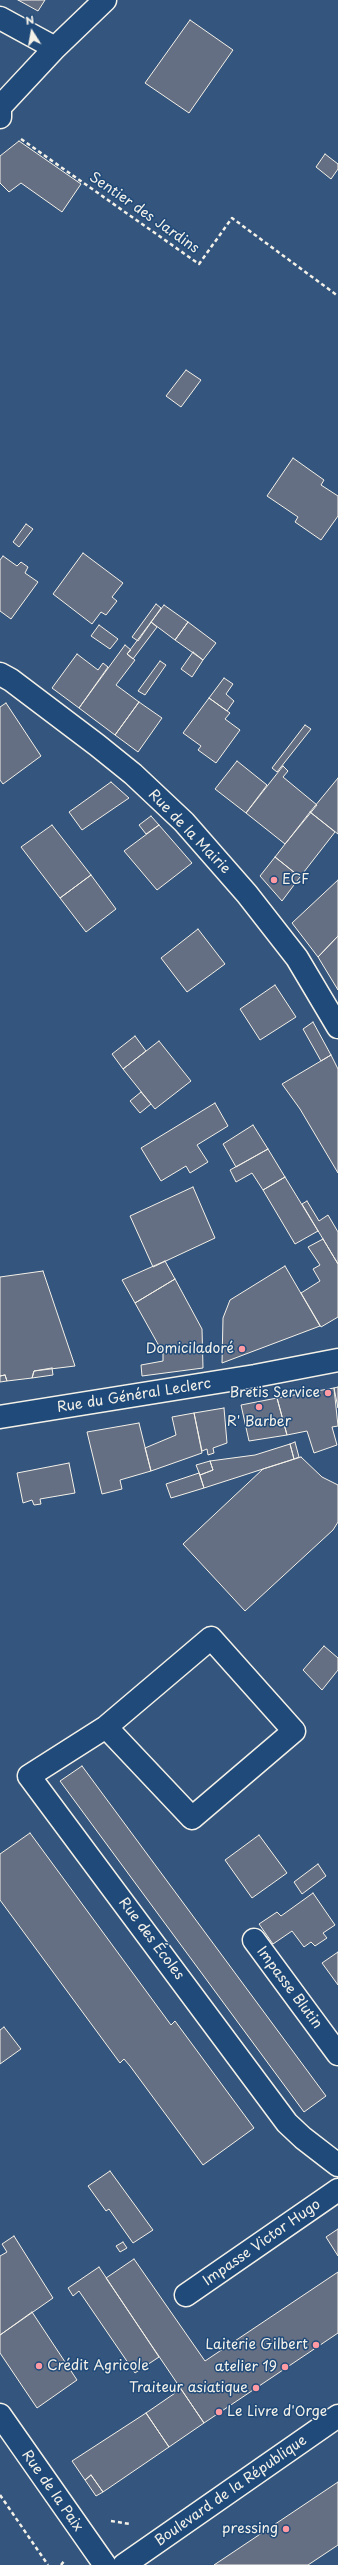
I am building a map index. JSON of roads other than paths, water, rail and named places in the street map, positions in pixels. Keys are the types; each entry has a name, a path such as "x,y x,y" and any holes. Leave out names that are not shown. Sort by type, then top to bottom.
{"street":[{"path":"0,117 0,107 55,48 105,0"},
{"path":"0,18 55,48"},
{"name":"Rue de la Mairie","path":"0,674 11,680 98,745 133,774 184,822 247,894 297,958 338,1027"},
{"name":"Rue du Général Leclerc","path":"0,1417 255,1376 338,1360"},
{"name":"Rue des Écoles","path":"106,1727 192,1818 294,1731 211,1638 106,1727 29,1776 287,2123 303,2138 338,2165"},
{"name":"Impasse Blutin","path":"254,1940 338,2054"},
{"name":"Impasse Victor Hugo","path":"186,2295 338,2190"},
{"name":"Rue de la Paix","path":"0,2415 105,2565"},
{"name":"Boulevard de la République","path":"124,2565 338,2416"}],"place":[{"name":"ECF","path":"274,880"},
{"name":"Domiciladoré","path":"242,1349"},
{"name":"Bretis Service","path":"328,1393"},
{"name":"R' Barber","path":"259,1407"},
{"name":"Laiterie Gilbert","path":"316,2345"},
{"name":"Crédit Agricole","path":"39,2366"},
{"name":"atelier 19","path":"285,2367"},
{"name":"Traiteur asiatique","path":"256,2388"},
{"name":"Le Livre d'Orge","path":"219,2412"},
{"name":"pressing","path":"286,2529"}]}
